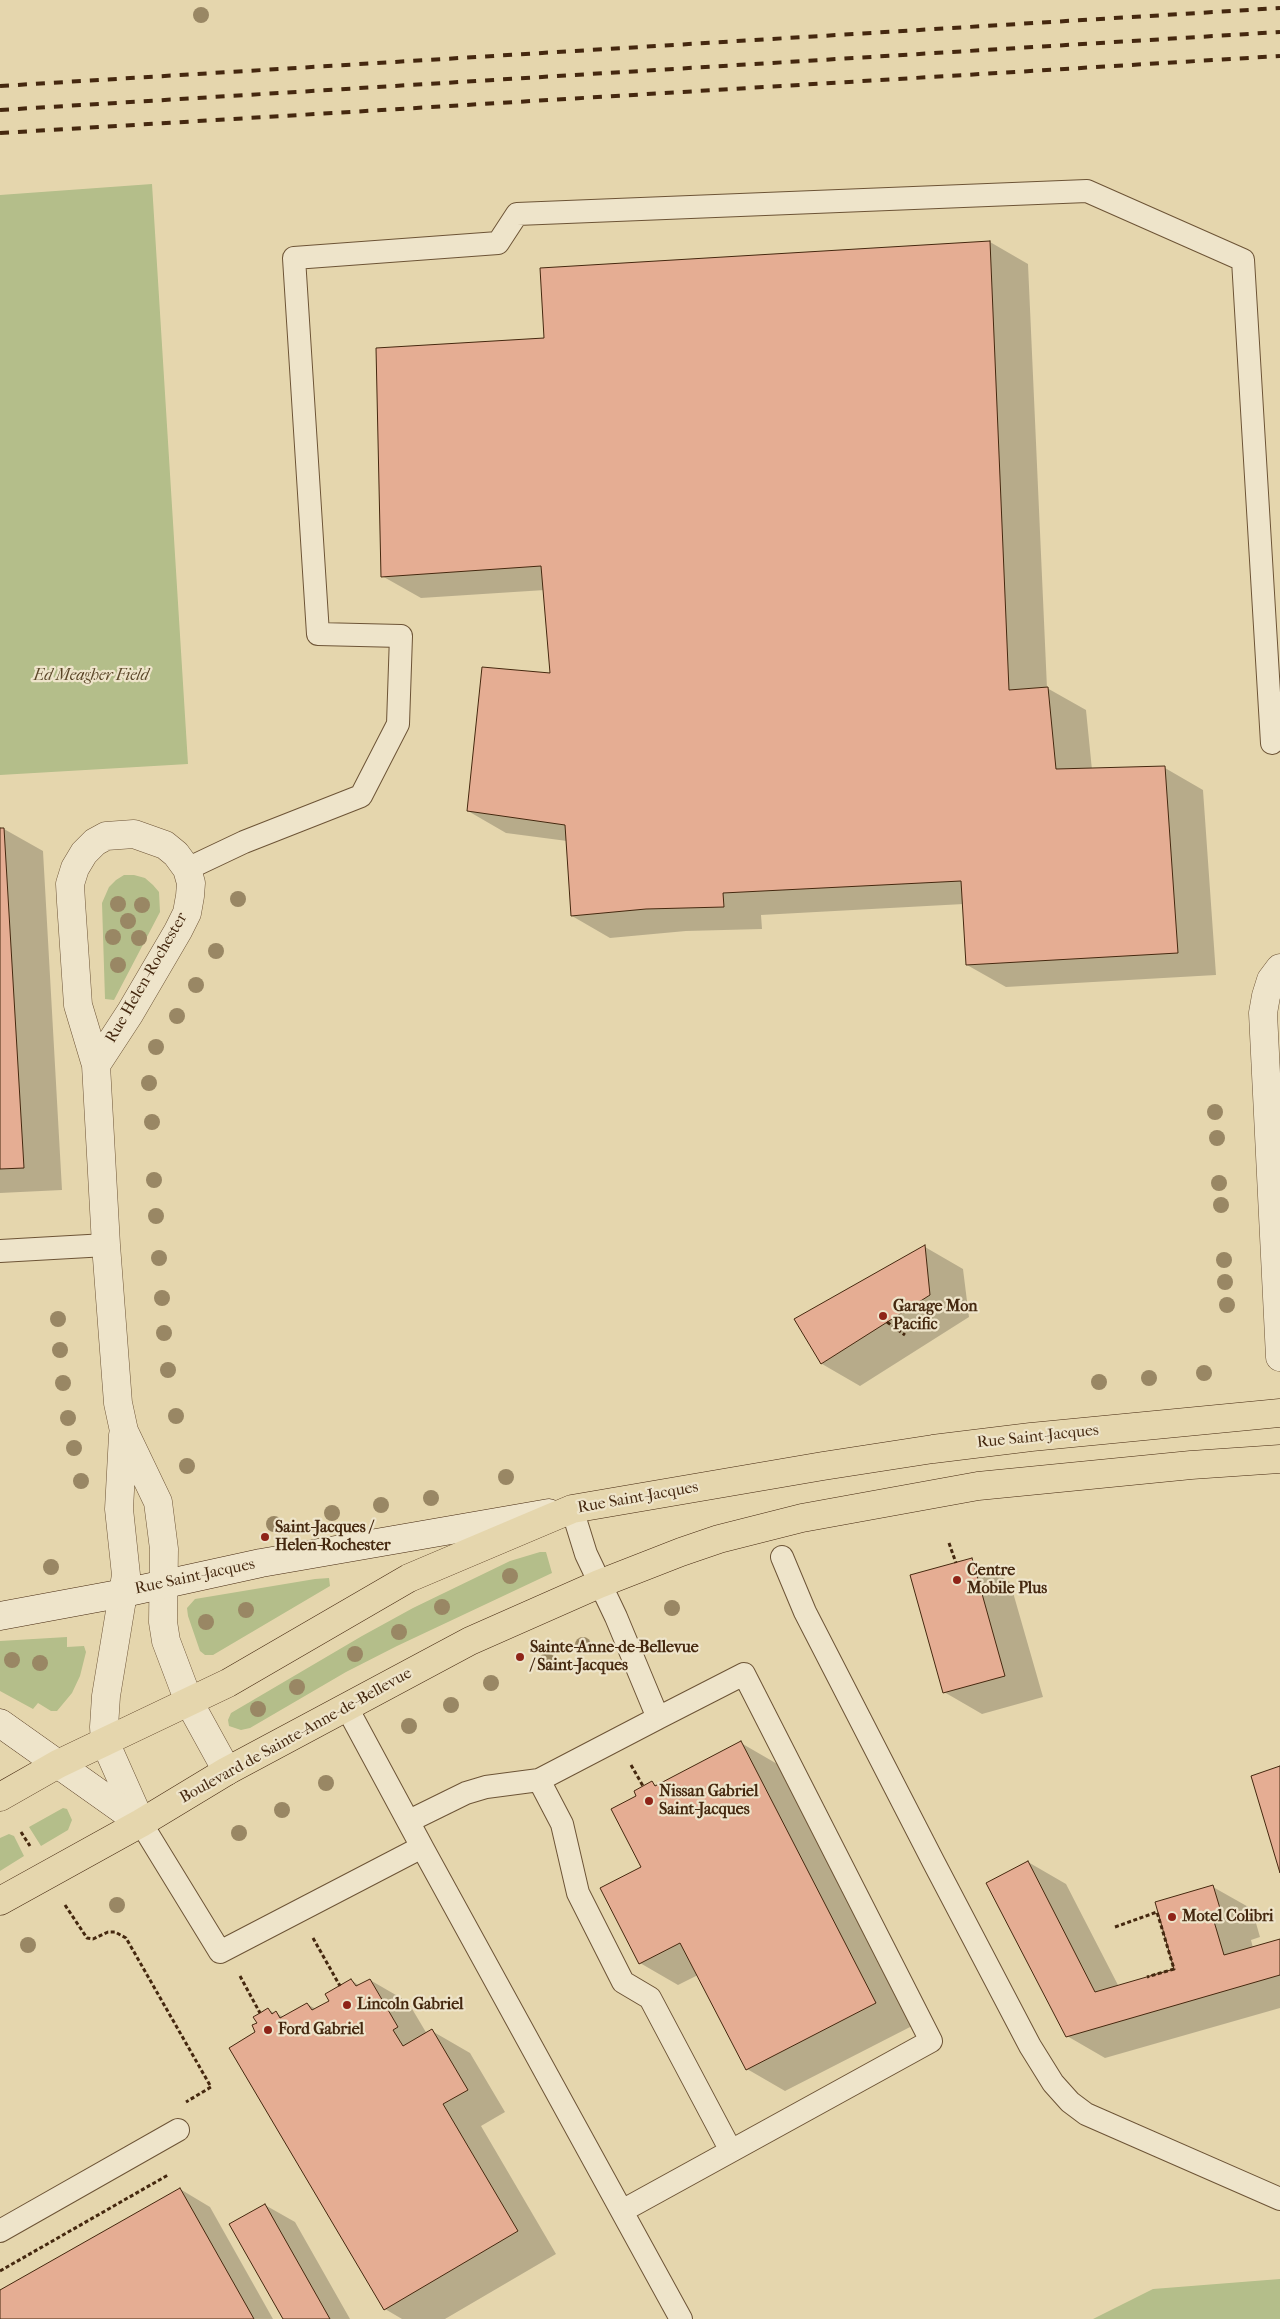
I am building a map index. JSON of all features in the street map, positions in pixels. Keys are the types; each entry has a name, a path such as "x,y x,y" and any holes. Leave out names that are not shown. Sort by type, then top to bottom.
{"main road":[{"name":"Rue Saint-Jacques","path":"572,1509 933,1449 1039,1436 1280,1413"},
{"path":"600,1584 718,1539 771,1524 836,1511 978,1486 1034,1479 1280,1459"},
{"path":"0,1796 58,1764 228,1683 409,1578 572,1509"},
{"name":"Boulevard de Sainte-Anne-de-Bellevue","path":"0,1901 141,1823 227,1771 346,1706 470,1641 600,1584"}],"street":[{"name":"Rue Helen-Rochester","path":"96,1065 130,1013 187,913 191,883 187,869 176,854 164,845 134,834 106,836 95,842 84,853 75,868 70,884 78,1005 96,1065 115,1377 124,1431 119,1509 126,1575 106,1696 105,1742 141,1823"},
{"path":"1280,968 1271,980 1263,1013 1280,1357"},
{"name":"Rue Helen-Rochester","path":"124,1431 158,1502 164,1549 163,1622 166,1641 190,1702 227,1771"},
{"name":"Rue Saint-Jacques","path":"0,1616 124,1593 334,1549 572,1509"},
{"path":"0,1723 141,1823"}],"lane":[{"path":"187,869 244,842 362,796 398,724 401,636 318,634 294,258 498,243 517,214 1087,191 1243,260 1272,744"},
{"path":"0,1251 106,1245"},
{"path":"572,1509 586,1554 616,1617 658,1718"},
{"path":"782,1557 804,1612 1030,2046 1053,2083 1070,2102 1086,2114 1280,2199"},
{"path":"409,1821 466,1793 486,1787 539,1780 744,1674 931,2041 622,2211"},
{"path":"346,1706 680,2319"},
{"path":"539,1780 562,1824 578,1894 618,1973 623,1982 650,1998 731,2151"},
{"path":"141,1823 220,1952 422,1847"},
{"path":"0,2231 178,2130"}],"path":[{"path":"887,1322 905,1335"},
{"path":"949,1543 956,1563"},
{"path":"639,1779 643,1786"},
{"path":"21,1832 33,1850"},
{"path":"65,1905 87,1938 93,1939 108,1932 116,1932 126,1938 211,2087 185,2102"},
{"path":"298,1912 340,1986"},
{"path":"1115,1926 1158,1912 1174,1969 1147,1977"},
{"path":"226,1949 260,2013"},
{"path":"0,2271 168,2175"}],"green space":[{"name":"Ed Meagher Field","path":"152,184 188,764 0,775 0,195"},
{"path":"124,875 145,878 153,885 159,892 160,912 114,1000 105,999 102,903 109,887"},
{"path":"546,1552 552,1573 346,1672 250,1728 241,1730 229,1726 228,1720 231,1713 362,1636 413,1608 510,1561"},
{"path":"329,1578 330,1586 213,1655 205,1655 200,1651 187,1608 195,1599"},
{"path":"67,1637 67,1647 84,1646 86,1652 80,1676 72,1693 57,1711 51,1711 38,1703 33,1709 0,1691 0,1641"},
{"path":"63,1808 67,1809 72,1820 68,1830 41,1846 29,1827"},
{"path":"9,1834 14,1836 24,1856 0,1871 0,1838"},
{"path":"1280,2279 1280,2319 1093,2319 1153,2289"}],"building":[{"path":"990,241 1009,690 1048,687 1056,769 1165,766 1178,953 966,965 961,881 723,893 724,907 646,909 571,916 565,825 467,811 482,667 550,673 541,566 381,577 376,348 544,338 540,268"},
{"path":"0,828 4,828 24,1168 0,1169"},
{"path":"925,1245 930,1295 821,1364 794,1319"},
{"path":"972,1558 1005,1676 943,1693 910,1575"},
{"path":"741,1741 876,2003 746,2070 680,1943 639,1964 600,1888 641,1867 611,1809 636,1796 634,1791 652,1781 655,1786"},
{"path":"1280,1766 1280,1873 1251,1776"},
{"path":"1028,1861 1095,1992 1174,1969 1155,1902 1213,1885 1222,1915 1213,1918 1224,1955 1280,1939 1280,1975 1066,2037 986,1883"},
{"path":"351,1979 356,1986 370,1979 398,2027 393,2030 403,2046 432,2029 468,2090 443,2104 518,2231 384,2310 229,2048 255,2032 252,2025 257,2023 253,2017 268,2008 272,2014 276,2011 280,2018 307,2003 312,2010 329,2001 325,1994"},
{"path":"180,2188 254,2319 0,2319 0,2290"},
{"path":"265,2204 330,2319 283,2319 229,2224"}],"railway":[{"path":"0,86 1280,8"},
{"path":"0,110 1280,32"},
{"path":"0,133 1280,56"}],"place":[{"name":"Garage Mon Pacific","path":"883,1316"},
{"name":"Saint-Jacques / Helen-Rochester","path":"265,1537"},
{"name":"Centre Mobile Plus","path":"957,1580"},
{"name":"Sainte-Anne-de-Bellevue / Saint-Jacques","path":"520,1657"},
{"name":"Nissan Gabriel Saint-Jacques","path":"649,1801"},
{"name":"Motel Colibri","path":"1172,1917"},
{"name":"Lincoln Gabriel","path":"347,2005"},
{"name":"Ford Gabriel","path":"268,2030"}]}
